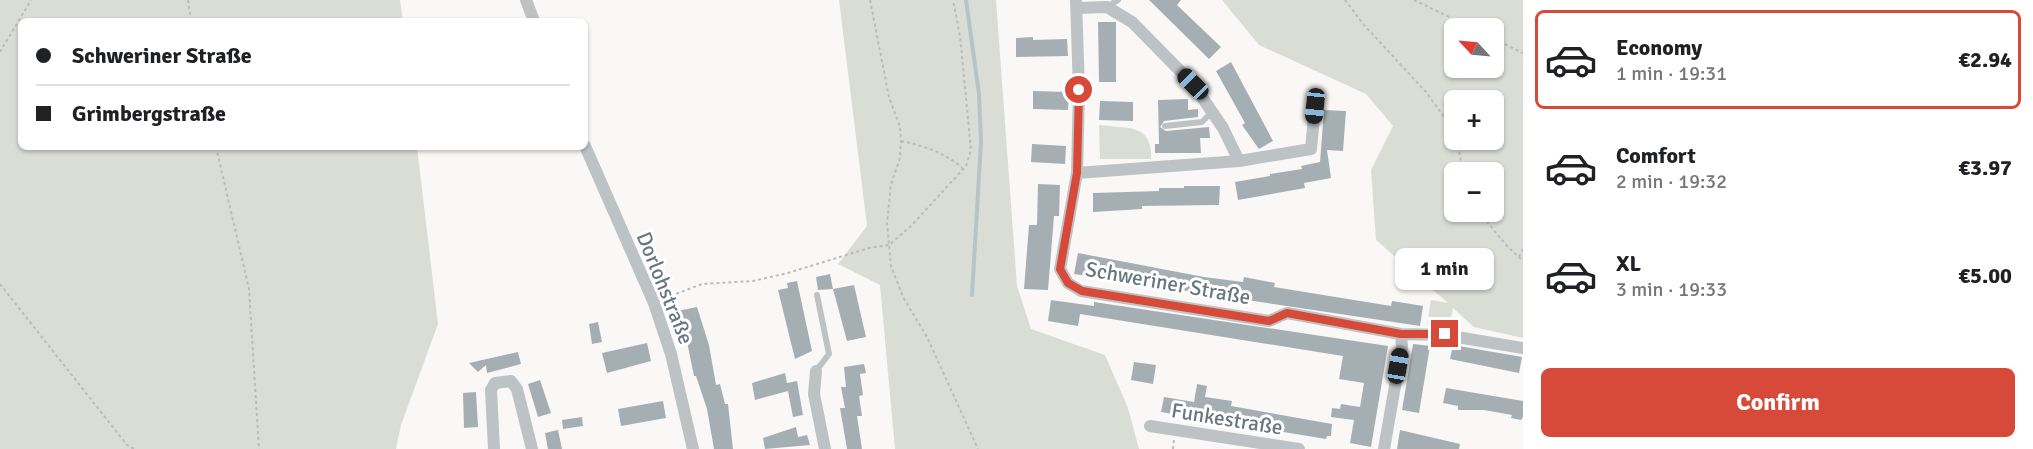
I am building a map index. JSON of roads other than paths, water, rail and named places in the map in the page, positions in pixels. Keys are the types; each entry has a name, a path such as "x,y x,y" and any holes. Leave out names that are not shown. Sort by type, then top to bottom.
{"street":[{"path":"526,0 533,18"},
{"path":"1077,4 1112,3 1132,22 1186,76 1223,128 1239,161"},
{"name":"Schweriner Straße","path":"1077,4 1077,173 1060,269 1068,283 1082,291 1269,321 1287,313 1401,334"},
{"path":"1077,173 1239,161 1311,149 1315,106"},
{"name":"Dorlohstraße","path":"587,150 654,303 671,354 693,449"},
{"path":"1384,449 1402,346 1401,334 1445,334 1523,348"},
{"path":"816,371 814,394 825,449"},
{"path":"494,449 491,390 495,383 511,381 517,389 532,449"},
{"name":"Funkestraße","path":"1150,426 1299,449"}],"lane":[{"path":"1165,126 1202,122 1212,112"},
{"path":"816,371 829,354 817,295"}],"waterway":[{"path":"966,0 979,94 981,142 972,295"}]}
